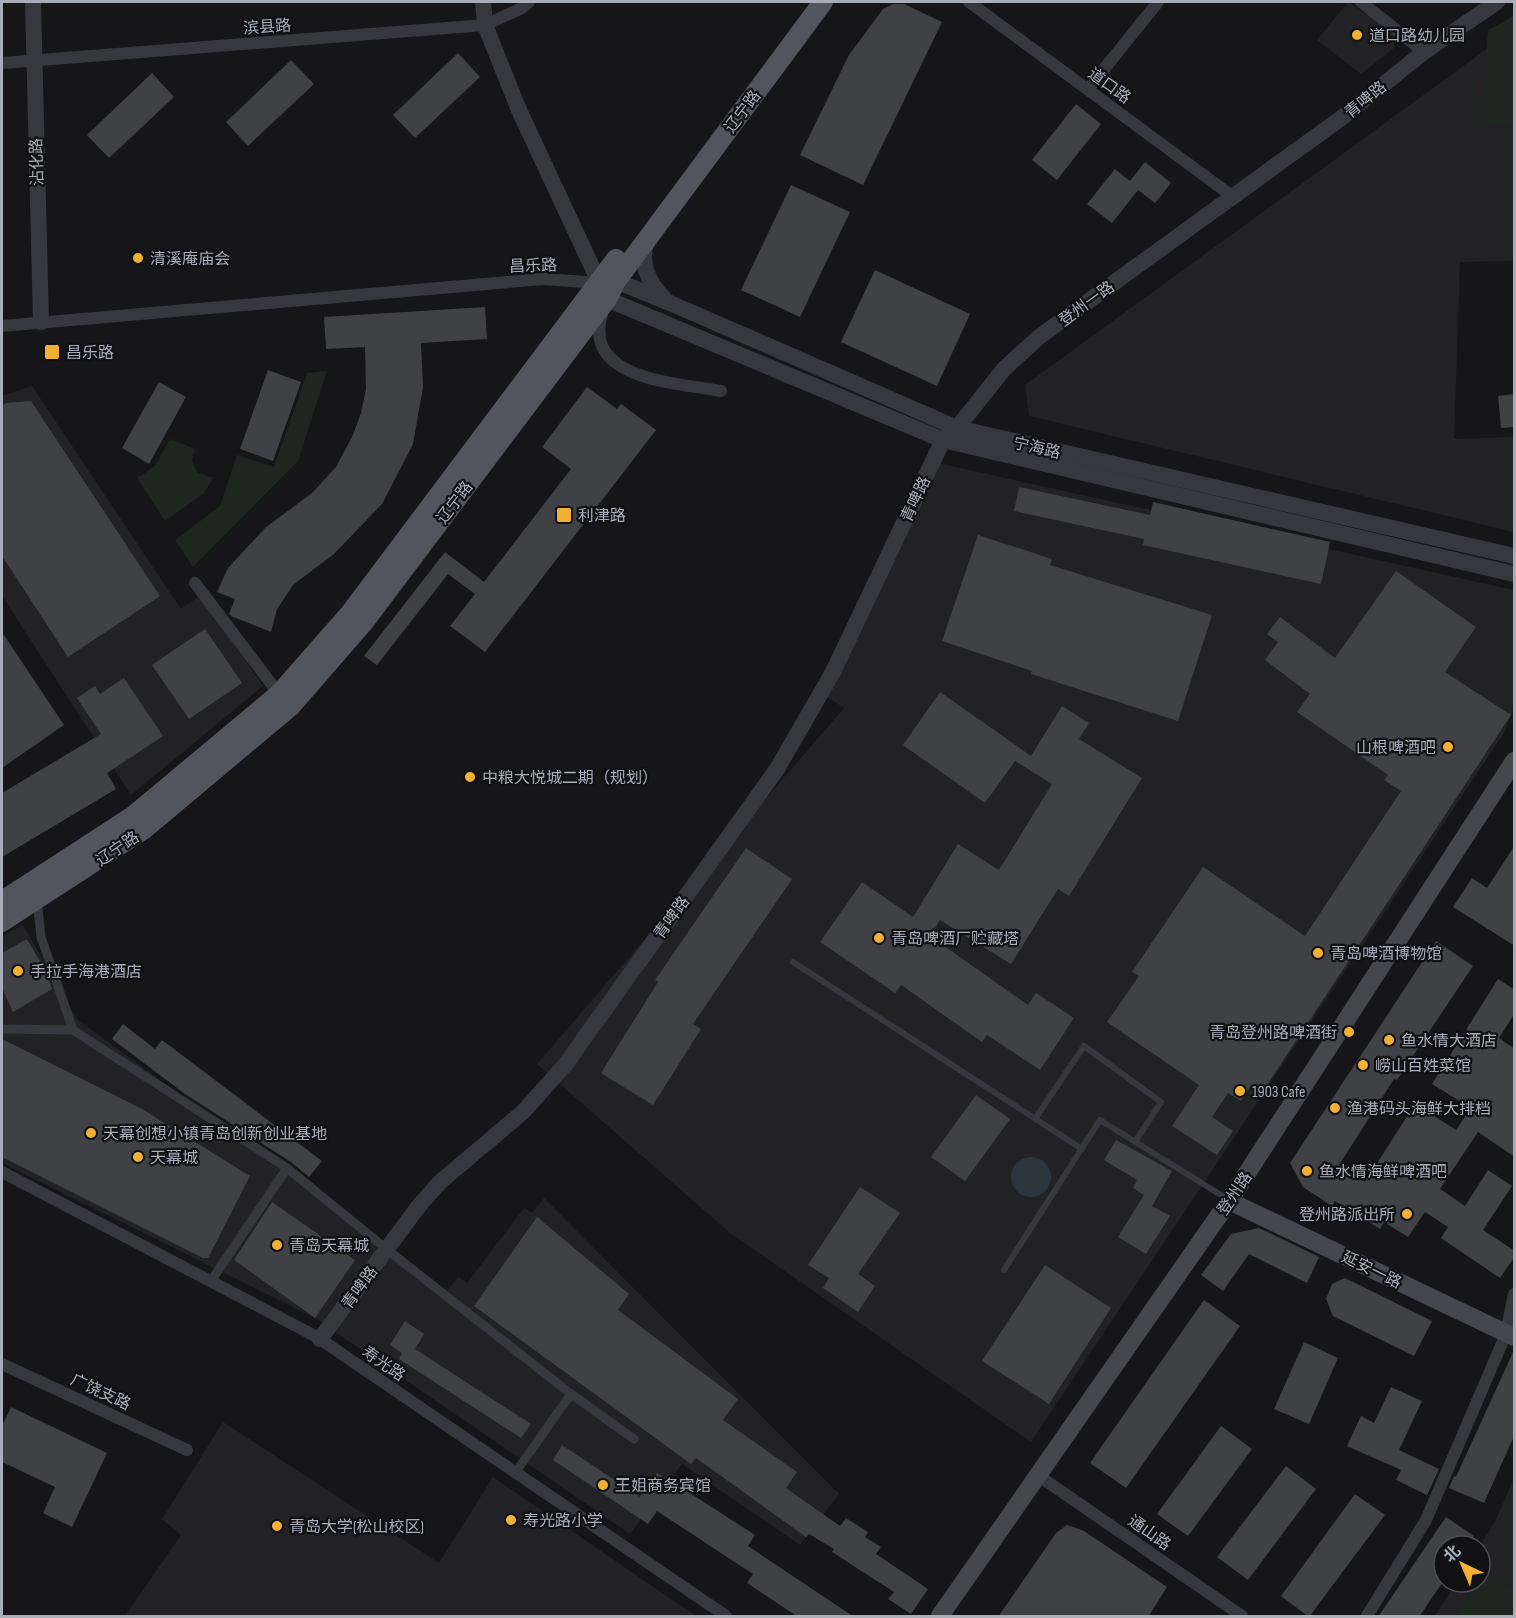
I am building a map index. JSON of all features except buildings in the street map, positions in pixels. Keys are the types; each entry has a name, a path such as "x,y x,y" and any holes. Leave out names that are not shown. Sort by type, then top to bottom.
{"main road":[{"name":"辽宁路","path":"2,901 34,893 143,830 291,706 364,622 810,2"},
{"name":"辽宁路","path":"2,922 34,893 133,816 279,694 351,612 651,233 823,2"},
{"name":"登州路","path":"940,1617 1229,1201 1515,761"},
{"name":"延安一路","path":"1229,1201 1510,1336"}],"street":[{"name":"沾化路","path":"33,2 41,322"},
{"path":"483,2 485,26 532,139 607,287 599,321 601,347 612,363 646,377 721,391"},
{"name":"滨县路","path":"2,63 485,26 522,8 529,2"},
{"name":"道口路","path":"969,2 1232,196"},
{"path":"1088,89 1158,2"},
{"path":"1361,2 1424,52"},
{"name":"青啤路","path":"1232,196 1340,119 1424,52 1497,2"},
{"name":"登州一路","path":"943,440 957,428 989,386 1021,351 1232,196"},
{"path":"651,233 644,248 647,276 654,288 670,303"},
{"name":"昌乐路","path":"2,326 543,279 607,287"},
{"name":"宁海路","path":"607,287 670,303 957,428 1515,556"},
{"name":"宁海路","path":"607,287 943,440 1515,574"},
{"name":"青啤路","path":"320,1339 418,1207 440,1182 523,1112 565,1065 777,769 833,672 943,440"},
{"path":"195,583 279,694"},
{"path":"34,893 41,937 73,1030"},
{"path":"2,1029 73,1030 287,1168 379,1243"},
{"path":"211,1281 287,1168"},
{"name":"寿光路","path":"2,1172 320,1339 726,1617"},
{"path":"394,1255 571,1394 634,1439"},
{"path":"1367,1617 1426,1520 1510,1336 1515,1294"},
{"name":"广饶支路","path":"2,1364 187,1450"},
{"path":"515,1473 571,1394"},
{"name":"通山路","path":"1039,1476 1242,1617"}],"lane":[{"path":"793,962 1082,1149"},
{"path":"1035,1119 1084,1046 1161,1102 1135,1142"},
{"path":"1004,1270 1100,1120 1229,1201"}],"shaded area":[{"name":"道口路幼儿园","path":"1348,2 1391,31 1395,38 1394,48 1361,74 1317,40"},
{"path":"1514,16 1514,123 1481,124 1488,30"},
{"path":"1514,29 1514,261 1460,262 1454,439 1514,437 1514,532 1029,416 1025,385"},
{"path":"327,371 298,461 193,567 175,540 220,506 237,455 274,467 307,373"},
{"path":"32,386 181,609 201,595 263,686 131,795 2,596 2,396"},
{"path":"170,439 195,449 192,461 197,472 213,478 204,493 165,521 137,478 155,466"},
{"path":"937,463 1514,590 1514,708 1504,733 1031,1442 730,1233 537,1064 844,708 815,689"},
{"name":"青岛天幕城","path":"23,925 77,1019 447,1291 458,1277 467,1283 524,1208 532,1213 544,1198 839,1494 800,1545 682,1464 630,1534 315,1318 2,1163 2,937"},
{"path":"1031,1157 1045,1163 1051,1177 1045,1191 1031,1197 1017,1191 1011,1177 1017,1163"},
{"name":"青岛大学(松山校区)","path":"223,1422 439,1563 493,1477 696,1616 125,1616 181,1535 162,1519"},
{"path":"1514,1478 1514,1616 1435,1616 1449,1594 1492,1594 1492,1534 1488,1534"},
{"path":"1492,1576 1514,1591 1514,1616 1456,1616 1471,1594 1492,1594"}],"place":[{"name":"道口路幼儿园","path":"1357,35"},
{"name":"清溪庵庙会","path":"138,258"},
{"name":"昌乐路","path":"52,352"},
{"name":"利津路","path":"564,515"},
{"name":"山根啤酒吧","path":"1448,747"},
{"name":"中粮大悦城二期（规划）","path":"470,777"},
{"name":"青岛啤酒厂贮藏塔","path":"879,938"},
{"name":"青岛啤酒博物馆","path":"1318,953"},
{"name":"手拉手海港酒店","path":"18,971"},
{"name":"青岛登州路啤酒街","path":"1349,1032"},
{"name":"鱼水情大酒店","path":"1389,1040"},
{"name":"崂山百姓菜馆","path":"1363,1065"},
{"name":"1903 Cafe","path":"1240,1091"},
{"name":"渔港码头海鲜大排档","path":"1335,1108"},
{"name":"天幕创想小镇青岛创新创业基地","path":"91,1133"},
{"name":"天幕城","path":"138,1157"},
{"name":"鱼水情海鲜啤酒吧","path":"1307,1171"},
{"name":"登州路派出所","path":"1407,1214"},
{"name":"青岛天幕城","path":"277,1245"},
{"name":"王姐商务宾馆","path":"603,1485"},
{"name":"寿光路小学","path":"511,1520"},
{"name":"青岛大学(松山校区)","path":"277,1526"}]}
